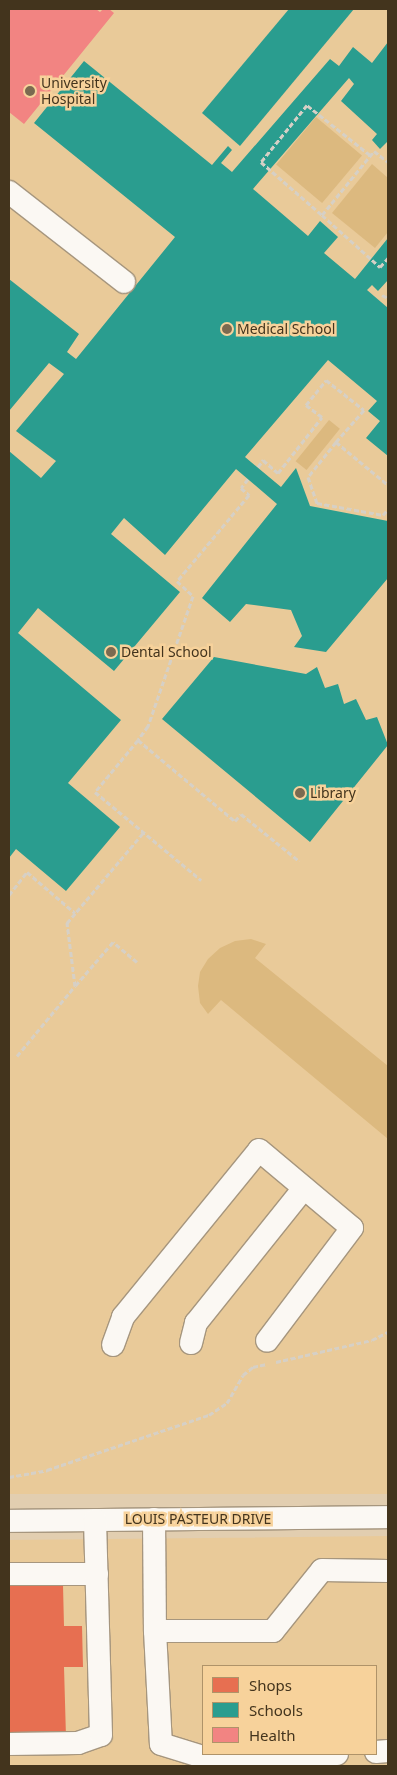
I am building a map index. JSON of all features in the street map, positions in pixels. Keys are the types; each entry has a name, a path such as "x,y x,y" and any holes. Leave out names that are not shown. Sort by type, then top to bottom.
{"street":[{"path":"9,192 124,282"},
{"path":"113,1344 123,1317 259,1150 352,1228 267,1341"},
{"path":"190,1343 196,1323 304,1188"},
{"name":"LOUIS PASTEUR DRIVE","path":"9,1521 388,1517"},
{"path":"154,1519 155,1631 161,1744 203,1757 292,1755"},
{"path":"9,1744 78,1743 101,1735 95,1520"},
{"path":"155,1631 273,1631 322,1570 388,1570"},
{"path":"9,1574 97,1574"}],"path":[{"path":"370,155 308,105 261,162 380,267 388,258"},
{"path":"322,215 374,150 388,162"},
{"path":"382,295 388,298"},
{"path":"258,467 263,460 278,473 322,417 306,405 326,380 364,410 308,477 317,502 383,515 388,509"},
{"path":"336,442 388,485"},
{"path":"201,880 96,792 148,726 192,596 177,581 248,495 241,488 248,479"},
{"path":"138,740 235,821 241,814 299,861"},
{"path":"76,986 67,923 144,832"},
{"path":"9,895 27,872 76,913"},
{"path":"17,1056 113,942 137,962"},
{"path":"9,1477 47,1470 209,1415 227,1403 243,1374 253,1367 372,1340 388,1332"}],"shaded area":[{"path":"9,9 388,9 388,1494 9,1494"},
{"path":"316,117 362,156 322,203 276,164"},
{"path":"372,164 388,178 388,232 375,248 332,213"},
{"path":"329,420 340,429 307,470 296,461"},
{"path":"251,939 266,944 255,958 388,1066 388,1139 221,1000 208,1014 200,1003 198,986 200,972 208,959 220,948 235,941"},
{"path":"388,1536 388,1766 9,1766 9,1540"}],"building: Shops":[{"path":"63,1585 64,1626 82,1626 83,1667 64,1667 66,1737 9,1738 9,1586"}],"building: Schools":[{"path":"289,9 354,9 240,146 202,113"},
{"path":"388,42 388,141 380,149 372,140 377,134 341,101 354,84 349,78 253,189 308,236 320,221 338,237 324,253 355,279 388,238 388,280 378,291 372,285 367,290 388,308 388,456 366,438 380,421 368,411 377,401 328,360 245,457 281,487 296,468 310,506 388,521 388,578 326,652 294,647 302,636 291,610 246,604 230,622 202,598 277,504 236,469 165,555 124,518 111,534 180,592 114,671 38,608 18,633 121,720 68,783 120,827 66,891 16,849 9,858 9,451 41,478 56,461 16,431 64,374 49,363 9,411 9,279 79,334 67,352 76,359 175,237 34,123 84,61 212,165 228,146 232,150 221,163 232,172 330,59 339,66 353,47 372,63"},
{"name":"Library","path":"214,657 306,674 317,667 325,688 338,684 344,704 356,699 366,720 377,717 388,745 310,842 162,719"}],"building: Health":[{"name":"University Hospital","path":"9,9 96,9 100,12 103,9 109,9 114,13 24,124 9,112"}],"place":[{"name":"University Hospital","path":"30,91"},
{"name":"Medical School","path":"227,329"},
{"name":"Dental School","path":"111,652"},
{"name":"Library","path":"300,793"}]}
